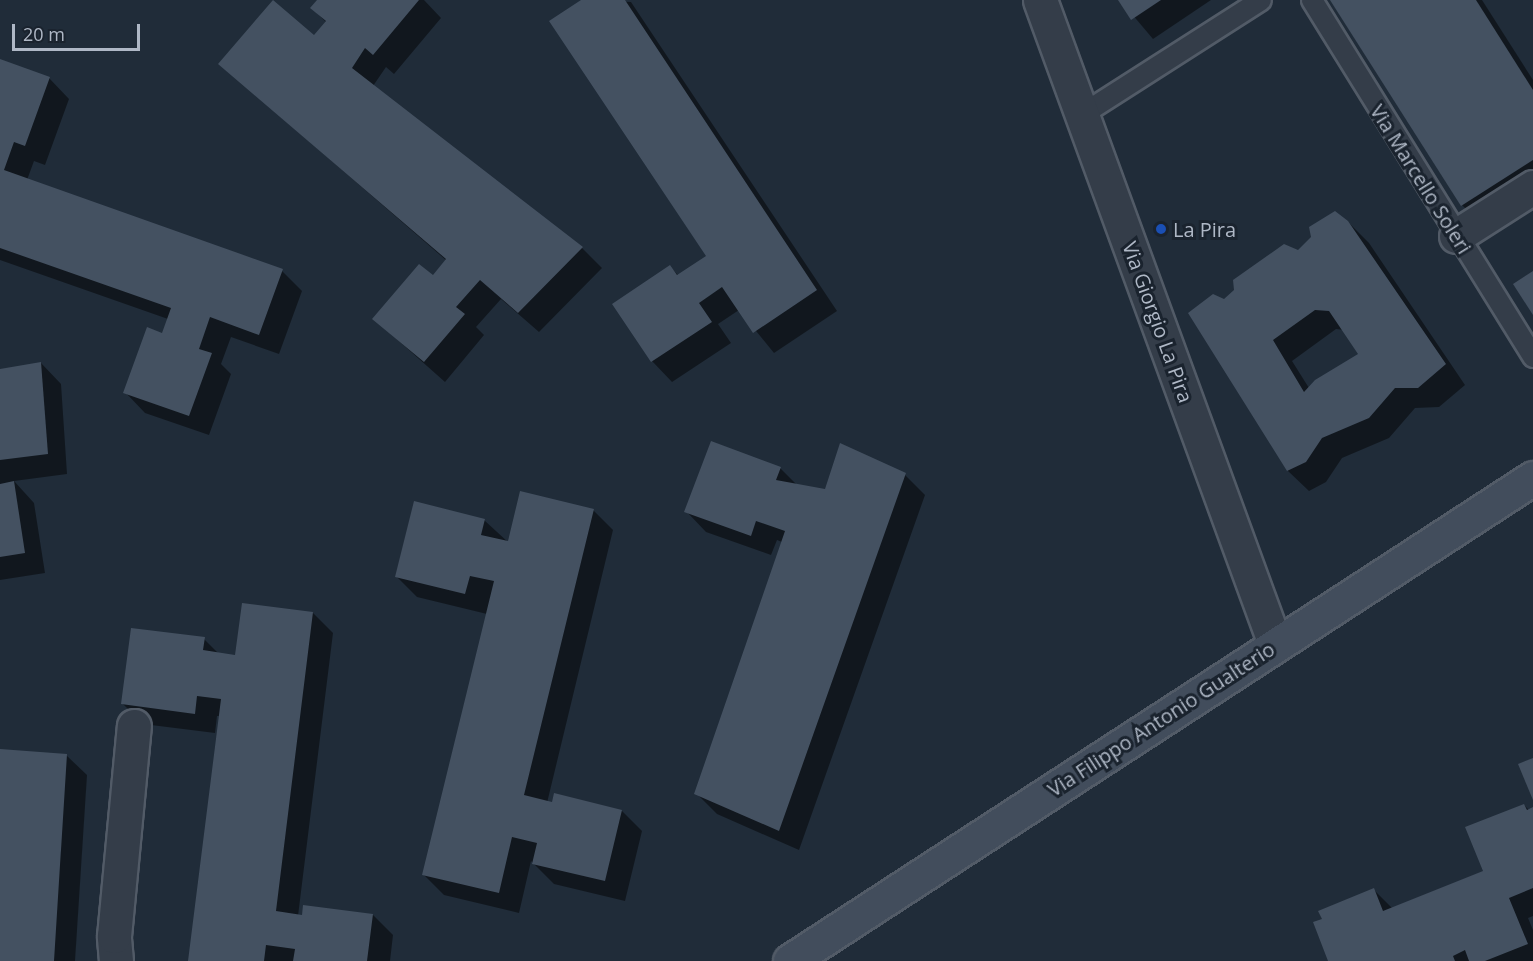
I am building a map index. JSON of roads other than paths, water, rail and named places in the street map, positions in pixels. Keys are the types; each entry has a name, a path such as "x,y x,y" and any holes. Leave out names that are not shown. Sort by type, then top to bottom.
{"street":[{"name":"Via Giorgio La Pira","path":"1040,0 1275,644"},
{"path":"1456,236 1533,188"},
{"name":"Via Filippo Antonio Gualterio","path":"790,961 1533,478"},
{"path":"116,961 114,936 134,726"}],"lane":[{"path":"1083,114 1261,0"},
{"name":"Via Marcello Soleri","path":"1312,0 1533,357"}],"place":[{"name":"La Pira","path":"1161,229"}]}
